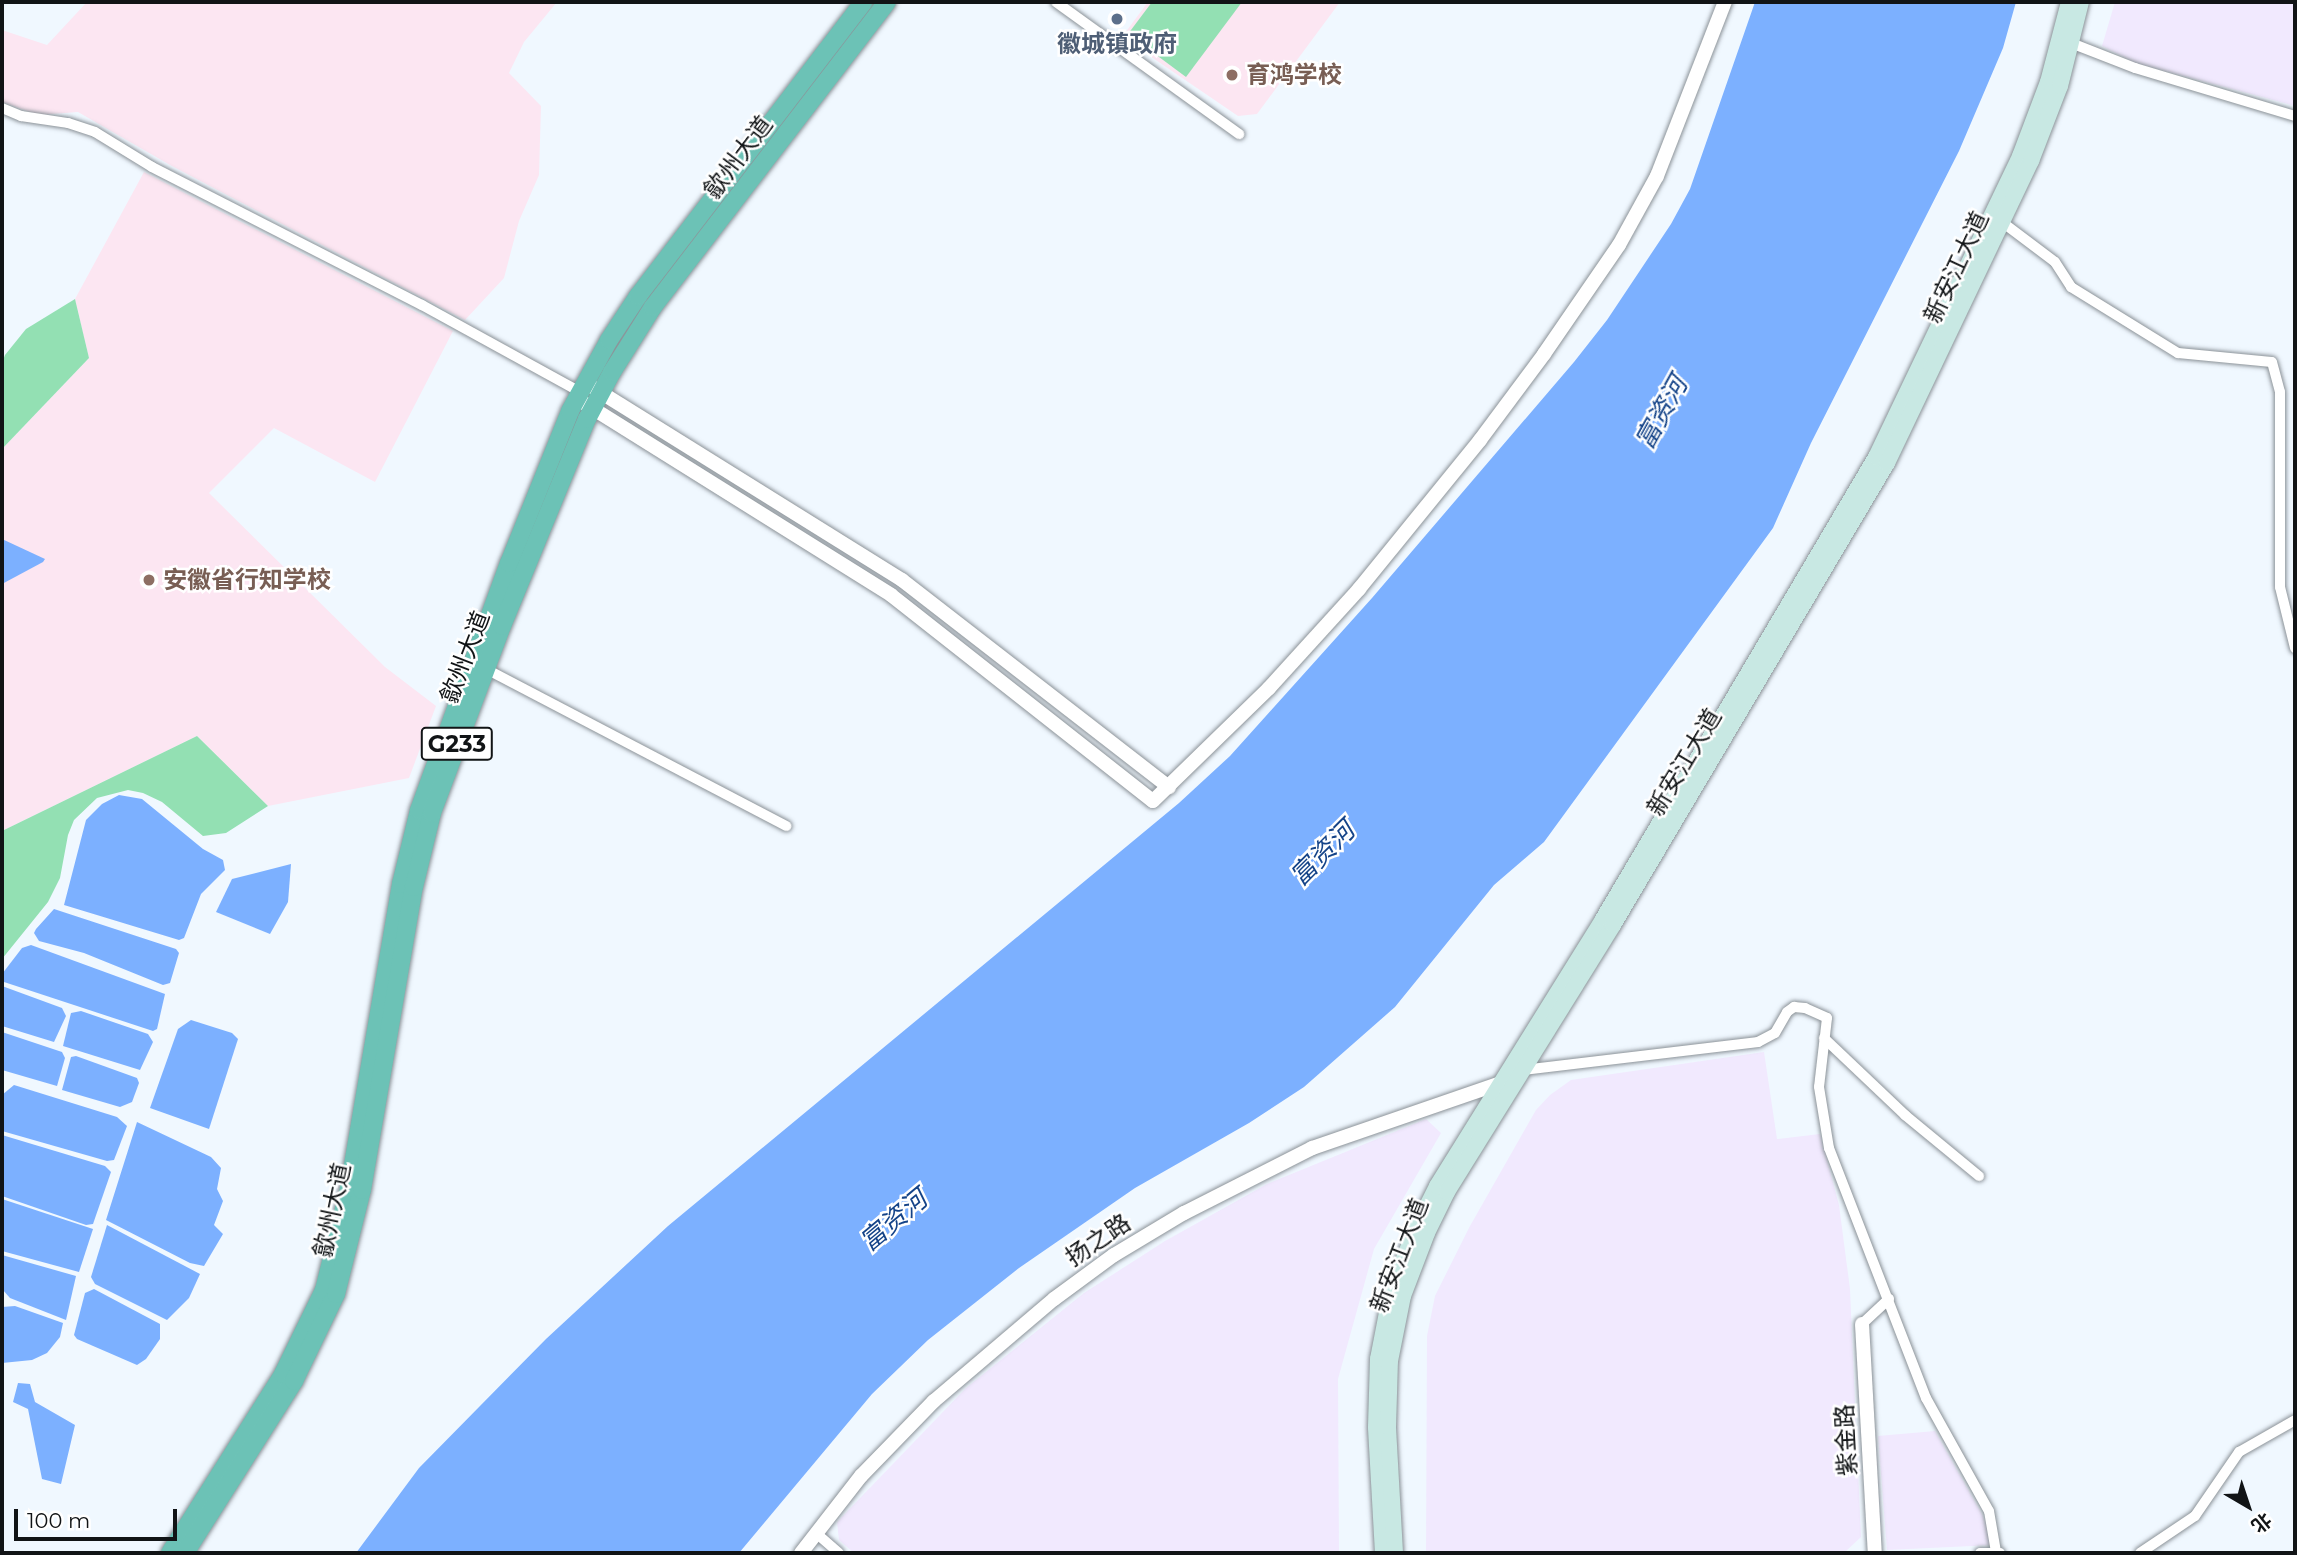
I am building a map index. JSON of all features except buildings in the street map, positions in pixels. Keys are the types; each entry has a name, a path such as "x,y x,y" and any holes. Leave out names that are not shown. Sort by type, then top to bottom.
{"highway":[{"name":"歙州大道","path":"170,1553 283,1374 324,1290 349,1188 401,884 419,810 509,563 580,391 638,296 864,2"},
{"name":"歙州大道","path":"185,1553 294,1381 336,1294 362,1190 423,844 442,783 486,669 597,401 653,307 887,2"}],"main road":[{"name":"新安江大道","path":"1383,1553 1375,1405 1385,1314 1406,1250 1426,1206 1603,919 1876,457 2020,156 2048,82 2069,2"},
{"name":"新安江大道","path":"1395,1553 1388,1405 1397,1317 1418,1254 1437,1212 1866,501 1907,424 2044,130 2081,2"}],"street":[{"path":"1056,2 1239,134"},
{"path":"597,401 891,595 1153,802 1261,697 1359,589 1480,440 1545,354 1619,245 1653,186 1682,118 1725,2"},
{"path":"2071,43 2134,68 2295,116"},
{"path":"2,108 20,116 68,123 95,132 152,167 422,305 580,391 902,580 1169,787"},
{"path":"2003,222 2055,262 2071,287 2178,353 2272,362 2280,392 2280,587 2295,648"},
{"path":"486,669 786,826"},
{"path":"1523,1070 1758,1042 1774,1033 1787,1012 1798,1006 1827,1018 1819,1073 1825,1133 1926,1398 1989,1511 1998,1553 1980,1553"},
{"path":"1824,1038 1905,1115 1979,1176"},
{"name":"扬之路","path":"801,1553 861,1476 934,1401 1054,1299 1114,1255 1184,1213 1311,1148 1501,1083"},
{"path":"1862,1325 1889,1299"},
{"name":"紫金路","path":"1862,1325 1875,1553"},
{"path":"2140,1553 2195,1516 2239,1452 2295,1420"},
{"path":"816,1533 839,1553"}],"shaded area":[{"path":"87,2 557,2 524,42 509,73 541,106 539,175 519,221 504,278 465,320 170,165 78,112 38,115 2,102 2,30 47,45"},
{"name":"育鸿学校","path":"1148,2 1340,2 1257,114 1238,116 1122,37"},
{"path":"2115,2 2295,2 2295,106 2135,63 2102,46"},
{"name":"安徽省行知学校","path":"144,172 453,331 375,482 274,428 209,493 385,667 436,706 409,778 268,806 197,736 2,831 2,449 89,358 75,299"},
{"path":"1764,1052 1777,1139 1820,1134 1839,1205 1850,1289 1861,1537 1846,1551 1812,1553 1426,1553 1427,1336 1435,1296 1470,1226 1536,1110 1550,1095 1571,1080"},
{"path":"1426,1119 1441,1133 1374,1249 1338,1379 1339,1553 854,1553 839,1540 837,1522 966,1388 1084,1293 1165,1241 1267,1184"},
{"path":"1935,1431 1983,1516 1993,1545 1887,1550 1878,1436"}],"green space":[{"path":"1152,2 1242,2 1186,77 1128,34"},
{"path":"75,299 89,358 2,449 2,363 5,355 26,329"},
{"path":"197,736 268,806 226,833 203,836 162,802 143,793 128,790 97,798 74,820 68,835 60,878 48,902 2,959 2,831"}],"water":[{"name":"富资河","path":"1755,2 2016,2 2003,48 1959,151 1811,443 1773,528 1544,842 1494,885 1395,1007 1304,1087 1249,1123 1135,1188 1019,1268 928,1340 872,1394 739,1553 356,1553 419,1468 546,1339 668,1226 1179,803 1230,756 1372,598 1607,320 1671,224 1690,189"},
{"path":"2,539 45,559 2,584"},
{"path":"119,795 142,799 203,849 223,860 225,870 201,894 184,938 179,940 64,905 86,820 102,804"},
{"path":"291,864 288,902 270,934 216,912 232,879"},
{"path":"54,909 176,949 179,953 170,983 163,985 84,953 39,941 34,933"},
{"path":"31,945 165,994 157,1029 153,1031 4,982 2,974 22,948"},
{"path":"2,986 62,1008 66,1016 54,1042 2,1026"},
{"path":"81,1011 148,1034 153,1042 140,1070 63,1046 71,1013"},
{"path":"191,1020 232,1033 238,1039 209,1129 150,1108 178,1029"},
{"path":"2,1032 62,1052 65,1058 57,1086 2,1070"},
{"path":"76,1056 137,1078 139,1083 132,1102 120,1107 62,1090 71,1057"},
{"path":"14,1085 117,1117 127,1126 114,1160 107,1161 2,1131 2,1095"},
{"path":"137,1122 211,1157 221,1168 217,1189 223,1201 214,1225 223,1234 204,1266 190,1263 106,1220"},
{"path":"2,1135 105,1166 111,1172 93,1224 86,1225 2,1196"},
{"path":"2,1199 93,1229 79,1272 2,1251"},
{"path":"107,1225 200,1274 189,1298 167,1320 95,1284 91,1277"},
{"path":"2,1255 76,1276 66,1320 10,1298 2,1289"},
{"path":"94,1289 160,1324 160,1339 146,1359 137,1365 77,1339 74,1335 85,1293"},
{"path":"15,1306 63,1323 60,1337 47,1353 32,1360 2,1363 2,1307"},
{"path":"18,1383 30,1384 35,1402 75,1425 61,1484 42,1479 28,1409 13,1402"}],"place":[{"name":"徽城镇政府","path":"1117,19"},
{"name":"育鸿学校","path":"1232,75"},
{"name":"安徽省行知学校","path":"149,580"}]}
